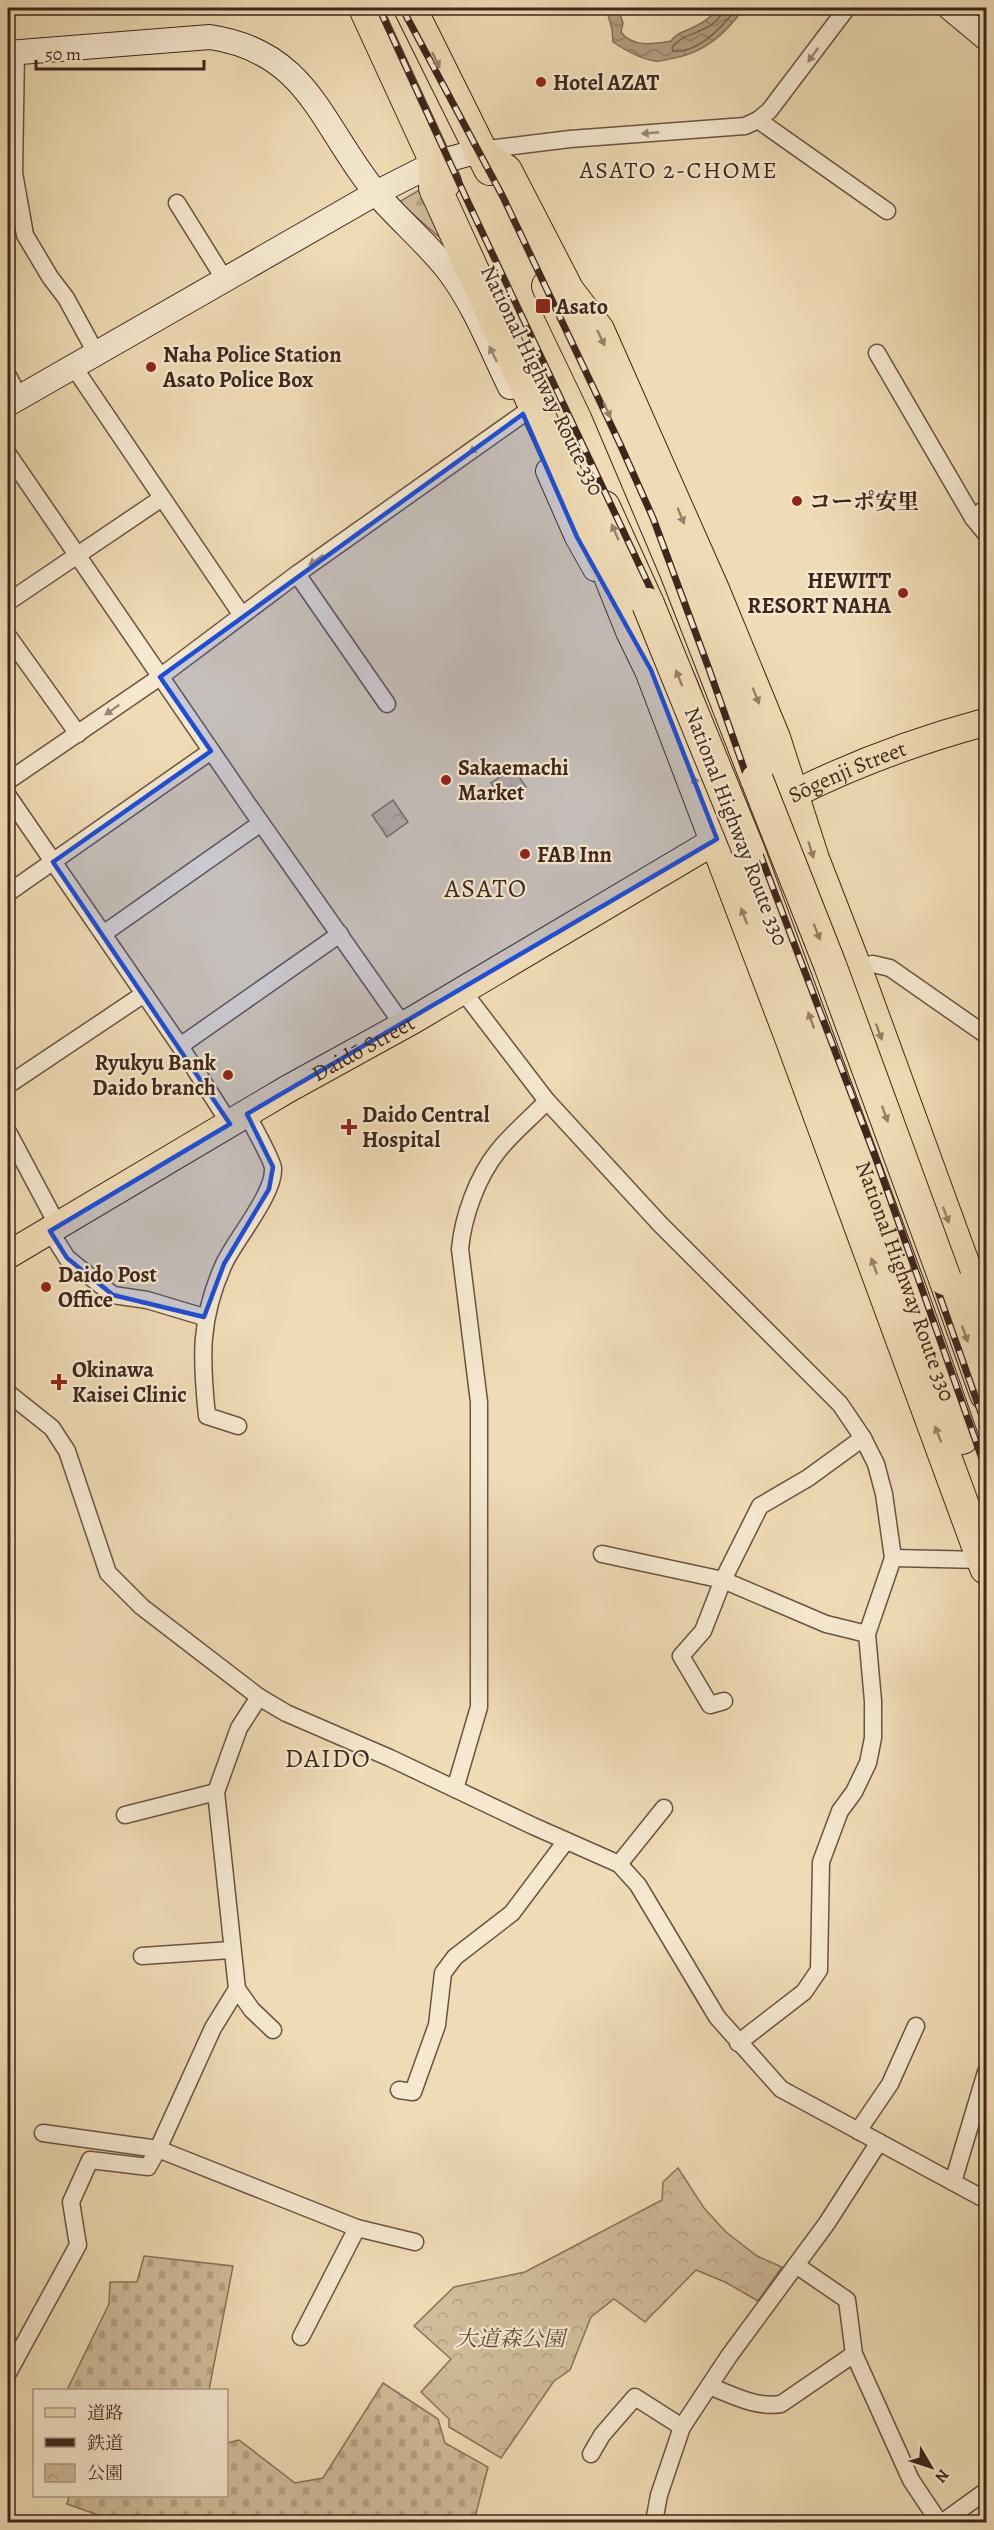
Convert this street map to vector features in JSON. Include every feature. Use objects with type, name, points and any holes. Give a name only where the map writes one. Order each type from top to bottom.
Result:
[{"type":"highway","name":"National Highway Route 330","points":[[364,8],[435,163],[568,426],[648,604],[748,849],[911,1292],[987,1510]]},
{"type":"highway","name":"National Highway Route 330","points":[[410,8],[479,151],[502,190],[606,407],[684,590],[830,965],[987,1395]]},
{"type":"highway","points":[[479,151],[506,171],[568,291],[598,330],[714,592],[774,738],[794,794],[813,859],[987,1326]]},
{"type":"highway","points":[[435,163],[435,188],[591,529],[632,631],[651,670],[717,839],[985,1564]]},
{"type":"main road","points":[[950,8],[987,38]]},
{"type":"main road","points":[[12,52],[195,37],[236,41],[265,54],[293,75],[376,193],[449,271],[476,319],[523,414],[577,537],[632,631]]},
{"type":"main road","points":[[11,392],[73,366],[376,193],[435,163],[479,151]]},
{"type":"main road","name":"Sōgenji Street","points":[[717,839],[794,794],[843,770],[891,751],[987,722]]},
{"type":"main road","name":"Daidō Street","points":[[8,1255],[717,839]]},
{"type":"street","points":[[479,151],[570,139],[729,129],[745,126],[758,120],[769,111],[847,8]]},
{"type":"street","points":[[12,52],[11,173],[26,235],[50,278],[66,298],[96,353]]},
{"type":"street","points":[[758,120],[887,212]]},
{"type":"street","points":[[177,203],[225,280]]},
{"type":"street","points":[[877,353],[980,513],[987,534]]},
{"type":"street","points":[[73,366],[241,614]]},
{"type":"street","points":[[8,782],[160,677],[241,614],[523,414]]},
{"type":"street","points":[[8,454],[160,677],[403,1025]]},
{"type":"street","points":[[8,602],[162,498]]},
{"type":"street","points":[[297,574],[387,704]]},
{"type":"street","points":[[8,636],[78,734]]},
{"type":"street","points":[[8,893],[211,750]]},
{"type":"street","points":[[8,796],[180,1046],[273,1167],[269,1189],[224,1264],[204,1317],[202,1361],[207,1416],[238,1426]]},
{"type":"street","points":[[103,934],[261,823]]},
{"type":"street","points":[[180,1046],[340,934]]},
{"type":"street","points":[[855,967],[873,964],[890,968],[987,1035]]},
{"type":"street","points":[[462,990],[547,1101],[660,1224],[840,1404],[863,1438],[876,1464],[884,1494],[893,1558],[867,1634],[873,1701],[873,1738],[868,1763],[855,1792],[840,1811],[821,1862],[819,1970],[804,1992],[738,2043]]},
{"type":"street","points":[[8,1085],[144,994]]},
{"type":"street","points":[[455,1790],[479,1707],[479,1402],[460,1249],[462,1224],[497,1152],[547,1101]]},
{"type":"street","points":[[8,1132],[67,1257],[113,1295],[147,1300],[204,1317]]},
{"type":"street","points":[[8,1392],[52,1428],[67,1451],[108,1573],[142,1607],[259,1697],[286,1713],[390,1758],[619,1864],[638,1885],[717,2017],[781,2089],[987,2200]]},
{"type":"street","points":[[724,1701],[710,1705],[681,1656],[703,1631],[723,1580],[760,1506],[808,1478],[863,1438]]},
{"type":"street","points":[[602,1554],[723,1580],[826,1624],[867,1634]]},
{"type":"street","points":[[893,1558],[985,1564]]},
{"type":"street","points":[[259,1697],[239,1728],[216,1792],[227,1883],[231,1950],[237,1989],[252,2010],[273,2030]]},
{"type":"street","points":[[125,1815],[216,1792]]},
{"type":"street","points":[[619,1864],[664,1808]]},
{"type":"street","points":[[399,2090],[413,2092],[437,2025],[443,1973],[456,1956],[512,1913],[566,1841]]},
{"type":"street","points":[[142,1956],[231,1950]]},
{"type":"street","points":[[8,2373],[78,2245],[71,2202],[90,2160],[148,2167],[158,2150],[213,2028],[237,1989]]},
{"type":"street","points":[[858,2131],[890,2084],[916,2026]]},
{"type":"street","points":[[953,2182],[987,2072]]},
{"type":"street","points":[[43,2133],[158,2150],[357,2228],[415,2242]]},
{"type":"street","points":[[654,2523],[659,2494],[682,2427],[827,2223],[879,2142]]},
{"type":"street","points":[[301,2337],[357,2228]]},
{"type":"street","points":[[796,2265],[848,2300],[854,2354],[911,2480],[941,2523],[987,2492]]},
{"type":"street","points":[[709,2386],[754,2404],[769,2406],[781,2404],[854,2354]]},
{"type":"street","points":[[591,2454],[602,2435],[635,2397],[682,2427]]},
{"type":"highlighted area","points":[[523,414],[577,537],[651,670],[717,839],[247,1114],[273,1167],[269,1189],[224,1264],[204,1317],[113,1295],[67,1258],[50,1231],[230,1124],[53,862],[211,751],[160,677]]},
{"type":"green space","points":[[426,186],[448,230],[438,236],[399,202]]},
{"type":"green space","points":[[513,768],[526,787],[503,802],[491,783]]},
{"type":"green space","points":[[393,800],[408,822],[387,837],[372,815]]},
{"type":"green space","name":"大道森公園","points":[[678,2168],[704,2208],[726,2232],[757,2256],[782,2267],[758,2301],[725,2282],[696,2270],[645,2322],[614,2299],[591,2317],[570,2370],[554,2381],[501,2458],[449,2427],[449,2419],[421,2392],[451,2359],[414,2326],[454,2287],[525,2272],[662,2200],[663,2182]]},
{"type":"green space","points":[[144,2256],[233,2266],[209,2389],[67,2389],[109,2304],[110,2282],[137,2282]]},
{"type":"green space","points":[[383,2383],[438,2419],[445,2443],[488,2467],[474,2521],[466,2522],[118,2522],[67,2504],[69,2497],[228,2497],[228,2443],[239,2440],[295,2483],[323,2478]]},
{"type":"water","points":[[606,8],[618,8],[623,23],[621,32],[631,41],[651,44],[671,41],[679,33],[706,20],[719,8],[744,8],[730,26],[705,47],[685,55],[657,61],[638,56],[613,42]]},
{"type":"railway","points":[[379,8],[695,683],[876,1159],[986,1470]]},
{"type":"railway","points":[[402,8],[503,197],[653,518],[761,817],[910,1212],[986,1427]]},
{"type":"place","name":"Hotel AZAT","points":[[541,82]]},
{"type":"place","name":"Asato","points":[[543,306]]},
{"type":"place","name":"Naha Police Station Asato Police Box","points":[[151,367]]},
{"type":"place","name":"コーポ安里","points":[[797,501]]},
{"type":"place","name":"HEWITT RESORT NAHA","points":[[903,593]]},
{"type":"place","name":"Sakaemachi Market","points":[[446,780]]},
{"type":"place","name":"FAB Inn","points":[[525,854]]},
{"type":"place","name":"Ryukyu Bank Daido branch","points":[[228,1075]]},
{"type":"place","name":"Daido Central Hospital","points":[[349,1127]]},
{"type":"place","name":"Daido Post Office","points":[[46,1287]]},
{"type":"place","name":"Okinawa Kaisei Clinic","points":[[59,1382]]},
{"type":"district","name":"ASATO 2-CHOME","points":[[679,170]]},
{"type":"district","name":"ASATO","points":[[486,888]]},
{"type":"district","name":"DAIDO","points":[[328,1758]]}]
